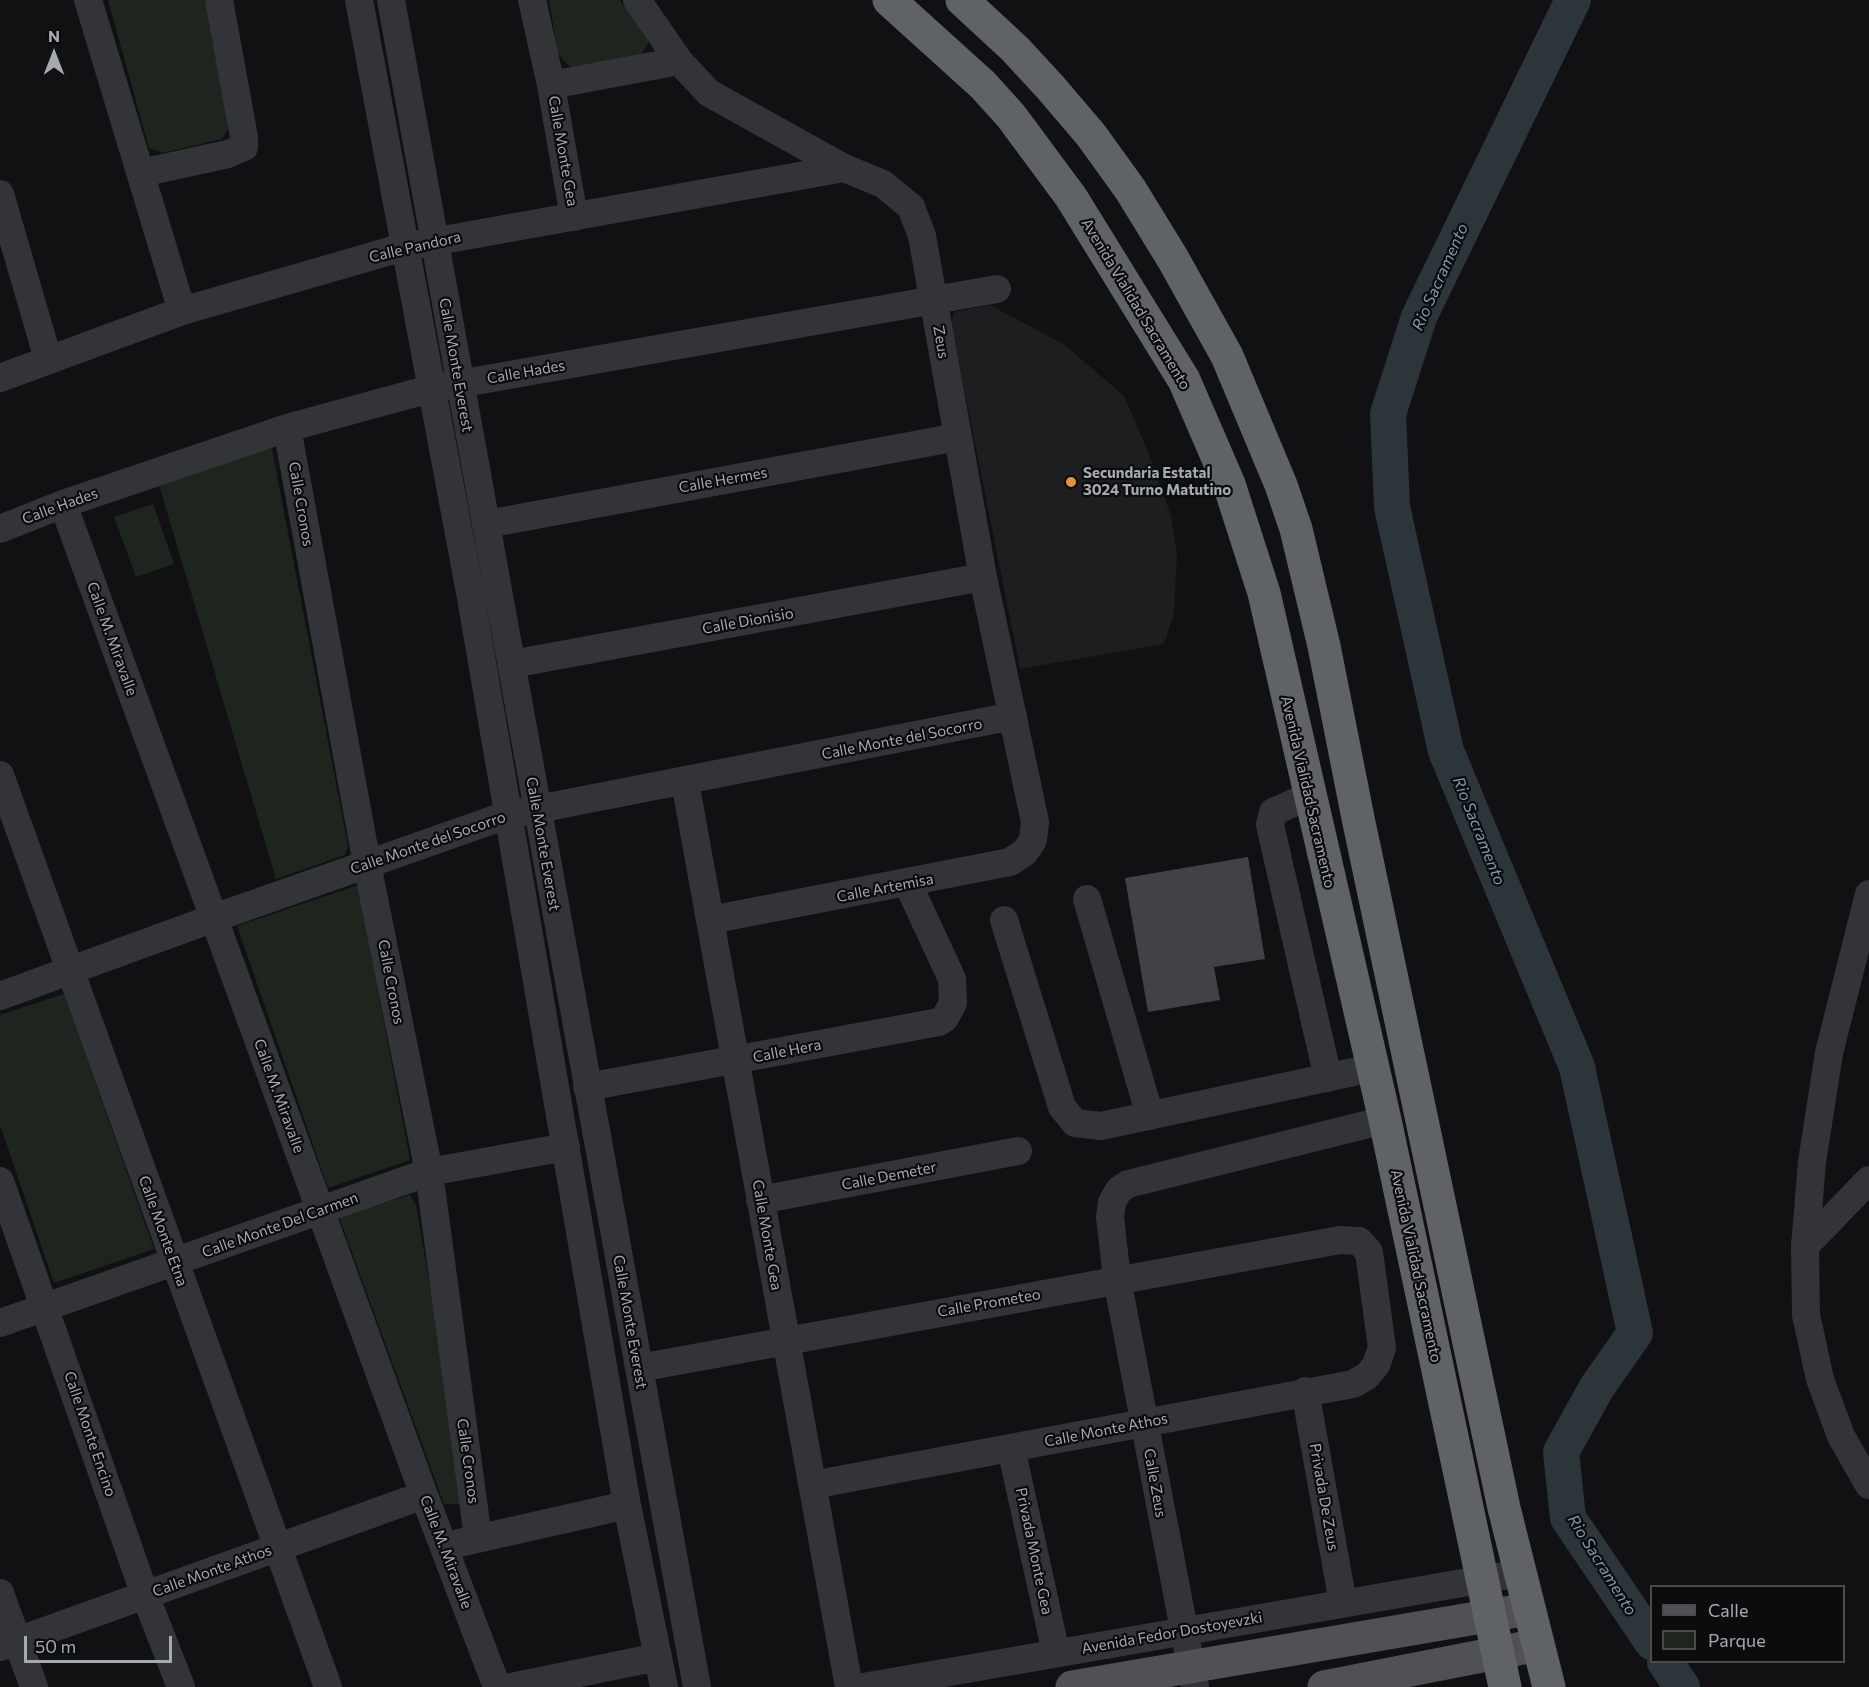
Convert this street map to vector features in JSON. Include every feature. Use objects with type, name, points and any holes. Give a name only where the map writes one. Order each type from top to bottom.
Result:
[{"type":"highway","name":"Avenida Vialidad Sacramento","points":[[889,0],[950,53],[1011,116],[1071,197],[1184,380],[1229,484],[1264,593],[1385,1120],[1504,1687]]},
{"type":"highway","points":[[962,0],[1015,49],[1051,88],[1091,135],[1130,189],[1173,259],[1227,356],[1281,485],[1296,530],[1324,646],[1358,818],[1520,1573],[1550,1687]]},
{"type":"main road","points":[[1072,1687],[1193,1677],[1529,1609]]},
{"type":"main road","points":[[1324,1687],[1538,1644]]},
{"type":"street","points":[[88,0],[182,311]]},
{"type":"street","points":[[141,173],[228,154],[244,147],[244,136],[219,0]]},
{"type":"street","name":"Calle Monte Everest","points":[[359,0],[430,389],[471,598],[627,1505],[664,1687]]},
{"type":"street","name":"Calle Monte Everest","points":[[391,0],[697,1687]]},
{"type":"street","name":"Calle Monte Gea","points":[[532,0],[551,85],[574,217]]},
{"type":"street","name":"Zeus","points":[[637,0],[679,61],[709,93],[729,107],[844,168],[883,184],[911,207],[922,236],[984,577],[1035,822]]},
{"type":"street","name":"Calle Monte Gea","points":[[551,85],[679,61]]},
{"type":"street","name":"Calle Pandora","points":[[0,378],[182,311],[404,247],[844,168]]},
{"type":"street","points":[[0,195],[48,359]]},
{"type":"street","name":"Calle Hades","points":[[0,529],[63,504],[286,428],[430,389],[997,288]]},
{"type":"street","name":"Calle Cronos","points":[[286,428],[367,864],[429,1172],[478,1538]]},
{"type":"street","name":"Calle Hermes","points":[[487,524],[958,437]]},
{"type":"street","name":"Calle M. Miravalle","points":[[63,504],[424,1495],[497,1687]]},
{"type":"street","name":"Calle Dionisio","points":[[512,664],[984,577]]},
{"type":"street","name":"Calle Monte del Socorro","points":[[0,996],[507,815],[1013,716]]},
{"type":"street","name":"Calle Monte Etna","points":[[0,775],[328,1687]]},
{"type":"street","name":"Calle Monte Gea","points":[[685,782],[849,1687]]},
{"type":"street","points":[[1309,796],[1273,812],[1270,825],[1328,1078]]},
{"type":"street","name":"Calle Artemisa","points":[[710,920],[908,884],[1010,862],[1025,852],[1033,840],[1035,822]]},
{"type":"street","name":"Calle Hera","points":[[587,1087],[939,1022],[945,1018],[953,1003],[952,979],[908,884]]},
{"type":"street","points":[[1869,894],[1830,1053],[1812,1162],[1805,1246],[1806,1315],[1820,1379],[1841,1436],[1869,1485]]},
{"type":"street","points":[[1087,899],[1150,1116]]},
{"type":"street","points":[[1004,920],[1062,1107],[1075,1123],[1101,1126],[1372,1068]]},
{"type":"street","name":"Calle Zeus","points":[[1193,1677],[1182,1631],[1117,1279],[1110,1217],[1112,1202],[1119,1190],[1128,1184],[1385,1120]]},
{"type":"street","name":"Calle Monte Del Carmen","points":[[0,1323],[429,1172],[566,1147]]},
{"type":"street","name":"Calle Demeter","points":[[760,1200],[1018,1151]]},
{"type":"street","points":[[1805,1246],[1869,1180]]},
{"type":"street","name":"Calle Monte Encino","points":[[0,1181],[145,1595],[181,1687]]},
{"type":"street","name":"Calle Prometeo","points":[[639,1368],[1340,1240],[1359,1241],[1369,1252],[1382,1348]]},
{"type":"street","name":"Calle Monte Athos","points":[[812,1485],[1144,1424],[1305,1391],[1353,1384],[1367,1376],[1376,1365],[1382,1348]]},
{"type":"street","name":"Privada De Zeus","points":[[1305,1391],[1343,1603]]},
{"type":"street","name":"Privada Monte Gea","points":[[1011,1448],[1056,1653]]},
{"type":"street","name":"Calle Monte Athos","points":[[9,1644],[424,1495]]},
{"type":"street","points":[[443,1546],[627,1505]]},
{"type":"street","name":"Avenida Fedor Dostoyevzki","points":[[863,1687],[1520,1573]]},
{"type":"street","points":[[0,1593],[9,1644],[34,1687]]},
{"type":"street","points":[[511,1687],[658,1657]]},
{"type":"shaded area","name":"Secundaria Estatal 3024 Turno Matutino","points":[[990,305],[1065,345],[1124,396],[1147,449],[1171,516],[1177,556],[1174,613],[1164,644],[1020,669],[951,324],[954,312]]},
{"type":"green space","points":[[108,0],[205,0],[229,127],[222,139],[163,153],[149,148]]},
{"type":"green space","points":[[549,0],[620,0],[649,42],[640,56],[574,71],[558,54]]},
{"type":"green space","points":[[259,446],[272,449],[348,846],[345,855],[276,879],[159,485]]},
{"type":"green space","points":[[153,504],[174,564],[136,577],[114,517]]},
{"type":"green space","points":[[358,885],[410,1160],[328,1188],[237,926]]},
{"type":"green space","points":[[64,994],[154,1249],[54,1283],[0,1125],[0,1015]]},
{"type":"green space","points":[[410,1195],[416,1205],[466,1497],[459,1504],[444,1504],[339,1217]]},
{"type":"building","points":[[1248,857],[1265,959],[1214,967],[1220,1000],[1148,1012],[1125,878]]},
{"type":"waterway","name":"Rio Sacramento","points":[[1573,0],[1419,317],[1388,414],[1392,507],[1446,751],[1577,1067],[1635,1333],[1597,1387],[1561,1452],[1568,1518],[1650,1639]]},
{"type":"waterway","name":"Rio Sacramento","points":[[1666,1663],[1682,1687]]},
{"type":"place","name":"Secundaria Estatal 3024 Turno Matutino","points":[[1071,482]]}]
